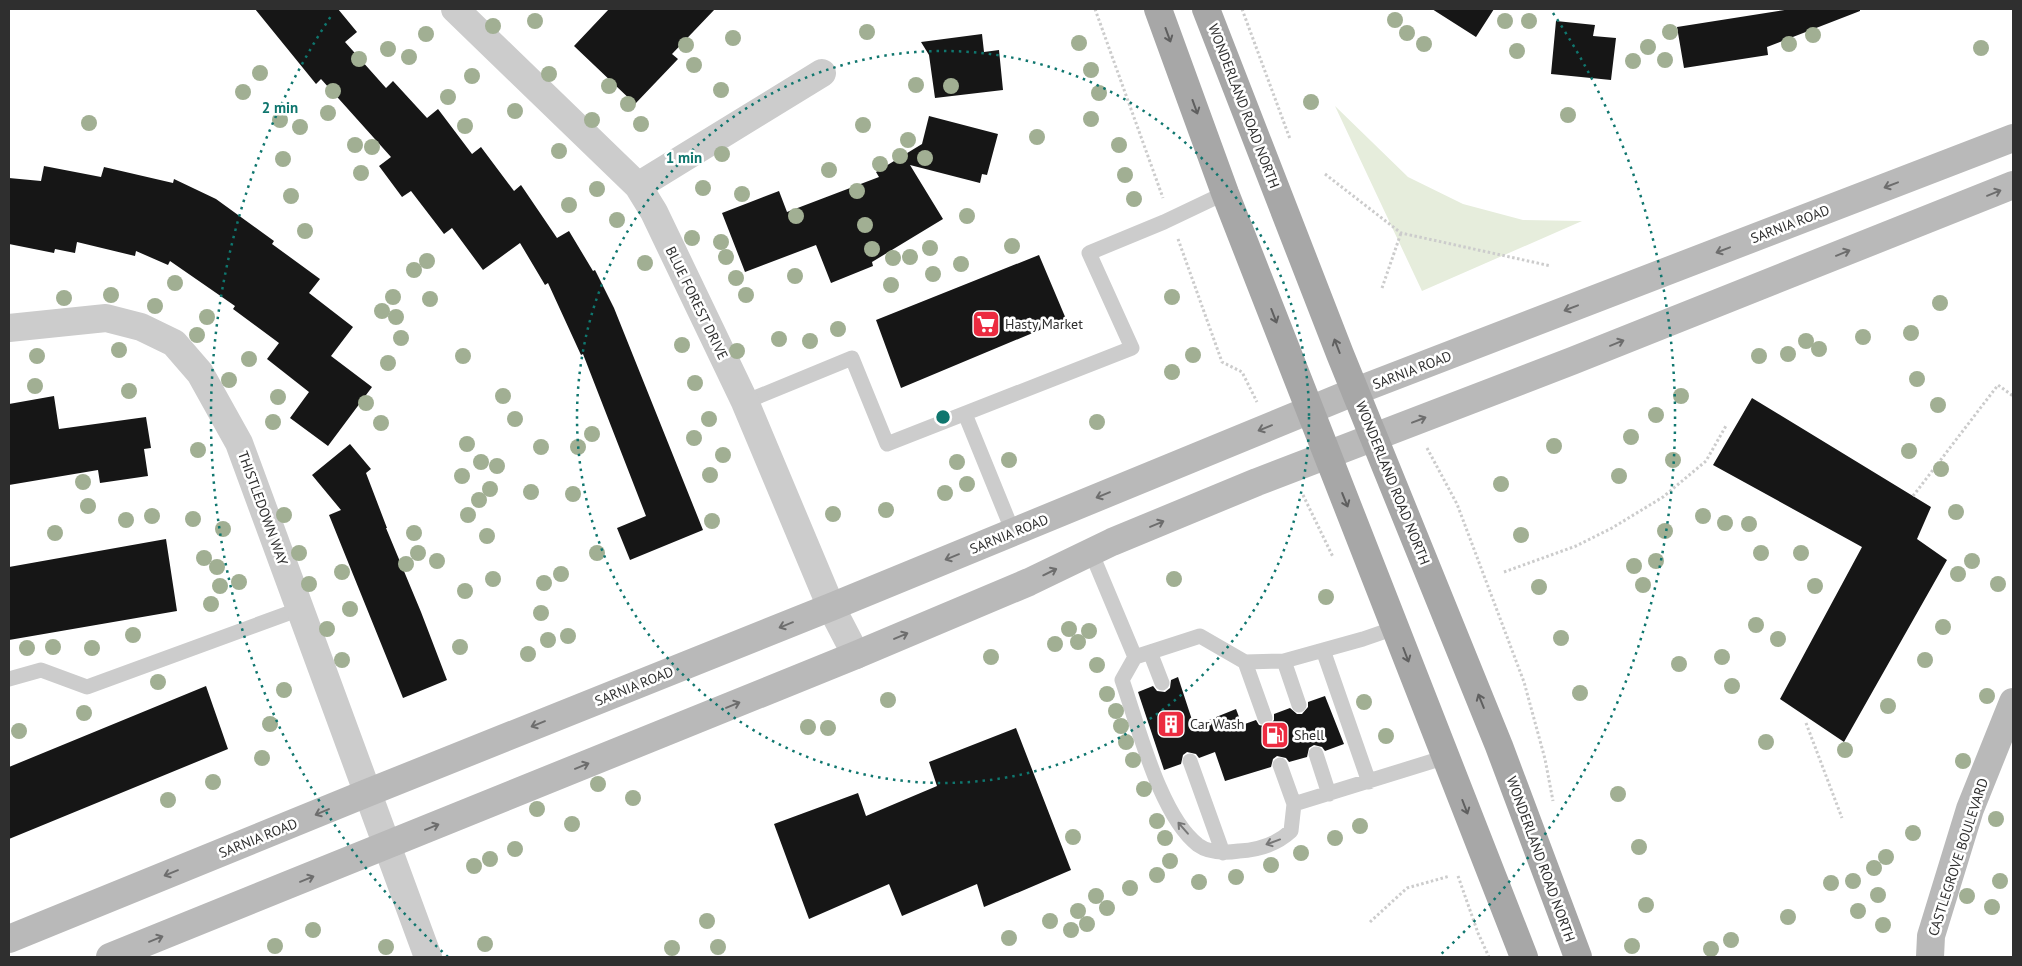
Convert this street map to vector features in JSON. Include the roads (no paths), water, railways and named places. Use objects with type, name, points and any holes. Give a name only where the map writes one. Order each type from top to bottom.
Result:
[{"type":"main road","points":[[1158,9],[1225,193],[1326,455],[1524,957]]},
{"type":"main road","name":"WONDERLAND ROAD NORTH","points":[[1206,9],[1373,438],[1500,746],[1578,957]]},
{"type":"main road","name":"SARNIA ROAD","points":[[9,939],[831,607],[1356,391],[2013,138]]},
{"type":"main road","points":[[110,957],[856,655],[1029,582],[1091,552],[1326,455],[2013,186]]},
{"type":"main road","name":"CASTLEGROVE BOULEVARD","points":[[1930,957],[1931,936],[1970,810],[2013,702]]},
{"type":"street","name":"BLUE FOREST DRIVE","points":[[455,9],[638,186],[654,212],[745,402],[831,607],[856,655]]},
{"type":"street","points":[[638,186],[822,73]]},
{"type":"street","name":"THISTLEDOWN WAY","points":[[9,328],[106,318],[141,327],[174,343],[200,372],[239,443],[428,957]]},
{"type":"lane","points":[[745,402],[852,358],[887,444],[1132,348],[1089,253],[1170,219],[1225,193]]},
{"type":"lane","points":[[965,414],[1013,532]]},
{"type":"lane","points":[[1091,552],[1136,657]]},
{"type":"lane","points":[[9,679],[41,670],[87,686],[300,609]]},
{"type":"lane","points":[[1280,765],[1294,804],[1291,831],[1282,839],[1252,850],[1223,853],[1199,846],[1177,821],[1158,784],[1122,680],[1136,657],[1200,636],[1245,662],[1284,661],[1395,628]]},
{"type":"lane","points":[[1324,650],[1369,782]]},
{"type":"lane","points":[[1150,652],[1162,684]]},
{"type":"lane","points":[[1284,661],[1299,705]]},
{"type":"lane","points":[[1245,662],[1264,718]]},
{"type":"lane","points":[[1316,754],[1329,794]]},
{"type":"lane","points":[[1294,804],[1446,757]]},
{"type":"lane","points":[[1190,761],[1223,853]]},
{"type":"place","name":"Hasty Market","points":[[986,324]]},
{"type":"place","name":"Car Wash","points":[[1171,724]]},
{"type":"place","name":"Shell","points":[[1275,735]]}]
